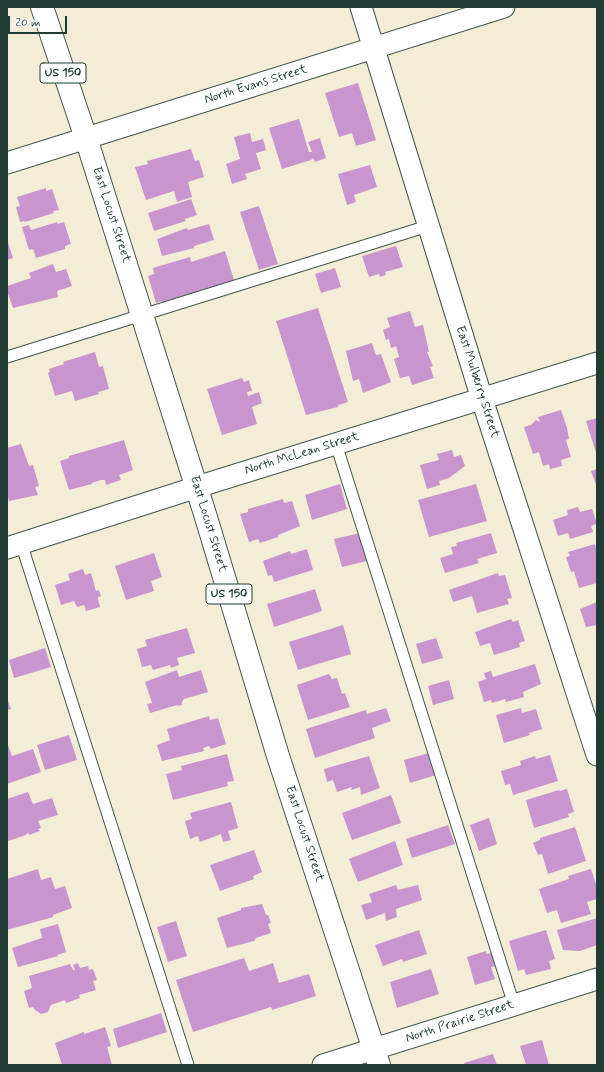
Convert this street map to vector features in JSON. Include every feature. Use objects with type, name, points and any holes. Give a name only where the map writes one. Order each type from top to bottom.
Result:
[{"type":"main road","name":"East Locust Street","points":[[42,7],[86,138],[142,315],[278,756],[377,1057]]},
{"type":"street","name":"East Mulberry Street","points":[[361,7],[482,399],[597,755]]},
{"type":"street","name":"North Evans Street","points":[[7,163],[504,7]]},
{"type":"street","name":"North McLean Street","points":[[14,546],[196,487],[597,363]]},
{"type":"street","name":"North Prairie Street","points":[[323,1065],[377,1057],[514,1005],[597,979]]},
{"type":"lane","points":[[7,357],[428,226]]},
{"type":"lane","points":[[336,444],[514,1005]]},
{"type":"lane","points":[[14,546],[188,1065]]},
{"type":"building","points":[[358,83],[376,140],[356,146],[352,133],[339,137],[325,93]]},
{"type":"building","points":[[299,119],[309,152],[312,152],[308,142],[320,138],[326,158],[315,162],[313,158],[311,160],[282,169],[269,128]]},
{"type":"building","points":[[250,133],[252,142],[263,139],[266,150],[256,153],[261,169],[245,174],[247,179],[232,184],[226,164],[240,159],[234,137]]},
{"type":"building","points":[[191,149],[195,161],[199,160],[204,177],[188,182],[192,197],[177,202],[174,191],[146,200],[135,167],[148,164],[147,161]]},
{"type":"building","points":[[370,165],[377,187],[354,195],[356,202],[347,205],[338,174]]},
{"type":"building","points":[[46,188],[46,191],[52,189],[59,210],[25,222],[20,222],[16,207],[20,206],[17,197]]},
{"type":"building","points":[[191,199],[197,215],[185,219],[186,221],[154,231],[148,213]]},
{"type":"building","points":[[259,206],[278,264],[259,270],[240,212]]},
{"type":"building","points":[[57,222],[58,224],[64,222],[71,244],[65,246],[65,249],[36,258],[33,249],[29,250],[22,227],[29,225],[31,230]]},
{"type":"building","points":[[209,224],[214,240],[194,246],[194,248],[162,256],[157,239],[187,228],[188,230]]},
{"type":"building","points":[[7,239],[13,258],[7,260]]},
{"type":"building","points":[[396,246],[403,267],[385,272],[386,275],[380,277],[379,274],[369,277],[362,256]]},
{"type":"building","points":[[225,251],[234,280],[156,303],[148,276],[154,274],[153,268],[190,257],[191,262]]},
{"type":"building","points":[[53,264],[56,272],[66,269],[72,286],[57,291],[58,297],[13,308],[7,291],[7,286],[31,278],[29,273]]},
{"type":"building","points":[[335,268],[341,287],[321,293],[315,274]]},
{"type":"building","points":[[318,308],[348,402],[338,405],[338,407],[306,415],[276,321]]},
{"type":"building","points":[[410,311],[415,327],[423,325],[429,352],[427,352],[433,366],[430,367],[434,378],[412,385],[409,376],[400,378],[394,359],[399,357],[396,346],[391,348],[389,339],[386,340],[383,330],[390,327],[387,318]]},
{"type":"building","points":[[372,343],[376,355],[381,354],[391,382],[363,393],[359,379],[353,381],[346,351]]},
{"type":"building","points":[[95,352],[99,367],[103,366],[109,389],[98,392],[99,394],[75,401],[72,391],[55,396],[48,373],[50,372],[49,369],[64,364],[63,362]]},
{"type":"building","points":[[242,378],[244,382],[249,380],[252,391],[247,392],[248,396],[259,392],[262,403],[252,407],[257,424],[222,435],[207,389]]},
{"type":"building","points":[[561,410],[567,428],[569,439],[566,440],[571,457],[561,460],[562,466],[550,469],[549,464],[543,466],[539,452],[533,454],[524,427],[531,425],[536,420],[540,422],[538,417]]},
{"type":"building","points":[[597,418],[597,456],[586,421]]},
{"type":"building","points":[[124,440],[133,470],[119,475],[121,480],[106,485],[105,480],[101,480],[69,490],[60,461],[69,458],[69,456]]},
{"type":"building","points":[[21,444],[29,466],[33,465],[39,486],[35,487],[38,495],[9,501],[7,494],[7,448]]},
{"type":"building","points":[[452,450],[454,457],[461,455],[465,466],[449,478],[439,481],[440,485],[427,489],[420,465],[439,460],[437,454]]},
{"type":"building","points":[[597,469],[597,488],[591,471]]},
{"type":"building","points":[[340,484],[347,509],[312,520],[305,495]]},
{"type":"building","points":[[476,484],[487,521],[429,537],[418,500]]},
{"type":"building","points":[[283,499],[284,503],[292,501],[300,526],[278,535],[278,537],[260,543],[258,539],[249,542],[240,514],[248,512],[248,509]]},
{"type":"building","points":[[578,507],[580,512],[592,509],[597,524],[591,526],[593,532],[570,539],[568,533],[558,536],[553,520],[568,515],[567,510]]},
{"type":"building","points":[[360,533],[367,561],[342,567],[334,539]]},
{"type":"building","points":[[491,533],[497,553],[477,559],[479,563],[445,573],[440,558],[453,554],[451,547],[457,546],[456,543]]},
{"type":"building","points":[[595,544],[597,551],[597,583],[579,588],[574,571],[571,572],[566,557],[570,556],[568,552]]},
{"type":"building","points":[[307,549],[313,570],[274,582],[272,575],[268,576],[263,561],[290,551],[291,554]]},
{"type":"building","points":[[154,553],[162,577],[151,581],[154,591],[126,600],[115,566]]},
{"type":"building","points":[[83,569],[85,575],[91,573],[96,591],[99,590],[101,596],[98,597],[100,607],[86,611],[84,605],[77,607],[74,601],[61,605],[55,585],[70,580],[68,574]]},
{"type":"building","points":[[498,573],[499,576],[505,575],[512,598],[507,599],[509,604],[477,613],[472,596],[453,602],[449,590]]},
{"type":"building","points":[[315,589],[322,611],[274,627],[267,604]]},
{"type":"building","points":[[597,602],[597,625],[586,627],[580,609]]},
{"type":"building","points":[[511,619],[513,622],[518,620],[525,641],[519,643],[520,647],[494,655],[490,643],[480,646],[475,632]]},
{"type":"building","points":[[343,625],[351,654],[298,670],[289,642]]},
{"type":"building","points":[[187,628],[195,653],[177,658],[179,665],[171,668],[170,665],[153,670],[151,665],[142,667],[137,649],[147,646],[145,640]]},
{"type":"building","points":[[436,638],[443,658],[422,664],[416,644]]},
{"type":"building","points":[[45,648],[51,667],[14,678],[9,660]]},
{"type":"building","points":[[535,664],[541,684],[523,692],[524,697],[506,702],[505,699],[492,703],[491,700],[484,702],[478,682],[486,679],[484,673],[491,671],[493,677]]},
{"type":"building","points":[[177,670],[179,677],[201,670],[208,692],[184,699],[182,705],[177,705],[150,713],[147,704],[152,703],[145,682]]},
{"type":"building","points":[[329,674],[332,679],[337,678],[342,694],[345,693],[350,707],[308,720],[297,685]]},
{"type":"building","points":[[449,680],[454,699],[433,705],[428,686]]},
{"type":"building","points":[[7,698],[11,709],[7,710]]},
{"type":"building","points":[[386,708],[391,721],[372,728],[375,738],[315,758],[306,729],[366,710],[367,714]]},
{"type":"building","points":[[521,708],[522,713],[536,709],[542,729],[529,733],[530,735],[504,743],[496,715]]},
{"type":"building","points":[[209,716],[210,720],[218,718],[226,744],[211,749],[209,746],[203,748],[204,751],[162,761],[157,745],[170,740],[167,729]]},
{"type":"building","points":[[69,735],[77,760],[45,770],[37,745]]},
{"type":"building","points":[[8,745],[12,756],[33,749],[41,772],[7,784]]},
{"type":"building","points":[[429,753],[436,775],[410,783],[404,760]]},
{"type":"building","points":[[227,754],[234,781],[227,782],[228,786],[173,800],[166,774],[182,770],[181,766]]},
{"type":"building","points":[[550,755],[558,781],[513,795],[510,784],[505,785],[501,771],[521,765],[520,761],[535,756],[536,759]]},
{"type":"building","points":[[369,756],[380,788],[361,795],[360,787],[351,790],[352,787],[337,792],[333,780],[327,782],[324,769]]},
{"type":"building","points":[[567,789],[574,812],[568,814],[569,817],[534,828],[526,800]]},
{"type":"building","points":[[28,792],[33,804],[52,798],[58,815],[38,821],[41,828],[38,829],[40,831],[29,835],[28,832],[26,835],[8,841],[7,799]]},
{"type":"building","points":[[391,795],[401,823],[352,840],[342,813]]},
{"type":"building","points":[[231,802],[238,828],[228,831],[231,840],[223,842],[221,834],[200,842],[198,836],[190,839],[185,821],[192,819],[190,813]]},
{"type":"building","points":[[489,818],[497,844],[479,851],[470,825]]},
{"type":"building","points":[[448,825],[455,844],[412,858],[406,839]]},
{"type":"building","points":[[575,827],[586,861],[548,874],[542,854],[538,855],[533,843],[540,840],[540,838]]},
{"type":"building","points":[[395,841],[403,865],[358,882],[349,859]]},
{"type":"building","points":[[254,850],[262,872],[253,876],[254,879],[220,891],[210,865]]},
{"type":"building","points":[[38,869],[41,880],[51,877],[55,889],[65,886],[72,908],[53,915],[53,917],[7,930],[7,879]]},
{"type":"building","points":[[591,869],[597,887],[597,899],[587,902],[591,914],[561,923],[557,910],[547,913],[539,889],[569,879],[568,876]]},
{"type":"building","points":[[396,885],[398,890],[418,885],[422,900],[396,909],[397,917],[386,921],[385,913],[366,920],[361,905],[372,902],[369,894]]},
{"type":"building","points":[[262,904],[271,923],[268,924],[271,933],[256,938],[254,941],[227,948],[217,918],[241,910],[241,908]]},
{"type":"building","points":[[597,918],[597,945],[580,951],[563,950],[557,930]]},
{"type":"building","points":[[176,921],[187,956],[168,962],[157,927]]},
{"type":"building","points":[[58,924],[66,952],[57,955],[58,956],[18,967],[12,948],[42,938],[40,929]]},
{"type":"building","points":[[419,930],[427,954],[403,962],[402,959],[383,966],[375,945]]},
{"type":"building","points":[[546,930],[555,959],[549,961],[551,969],[526,975],[524,969],[518,971],[509,941]]},
{"type":"building","points":[[486,951],[486,954],[491,953],[496,966],[491,967],[495,979],[475,985],[467,957]]},
{"type":"building","points":[[244,958],[249,971],[273,963],[279,983],[309,974],[316,996],[272,1010],[271,1007],[193,1032],[176,980]]},
{"type":"building","points":[[78,963],[80,968],[88,966],[89,970],[93,969],[97,980],[93,981],[96,990],[79,995],[80,998],[66,1003],[65,1000],[51,1005],[48,1012],[41,1014],[33,1007],[29,1008],[24,991],[32,988],[29,976],[70,964],[73,970],[75,970],[73,965]]},
{"type":"building","points":[[431,969],[439,994],[397,1008],[390,982]]},
{"type":"building","points":[[161,1013],[167,1032],[118,1048],[113,1029]]},
{"type":"building","points":[[105,1027],[111,1046],[107,1047],[112,1065],[62,1065],[55,1043],[84,1032],[84,1034]]},
{"type":"building","points":[[542,1040],[549,1065],[526,1065],[520,1046]]},
{"type":"building","points":[[493,1054],[497,1065],[465,1065],[464,1063]]}]
